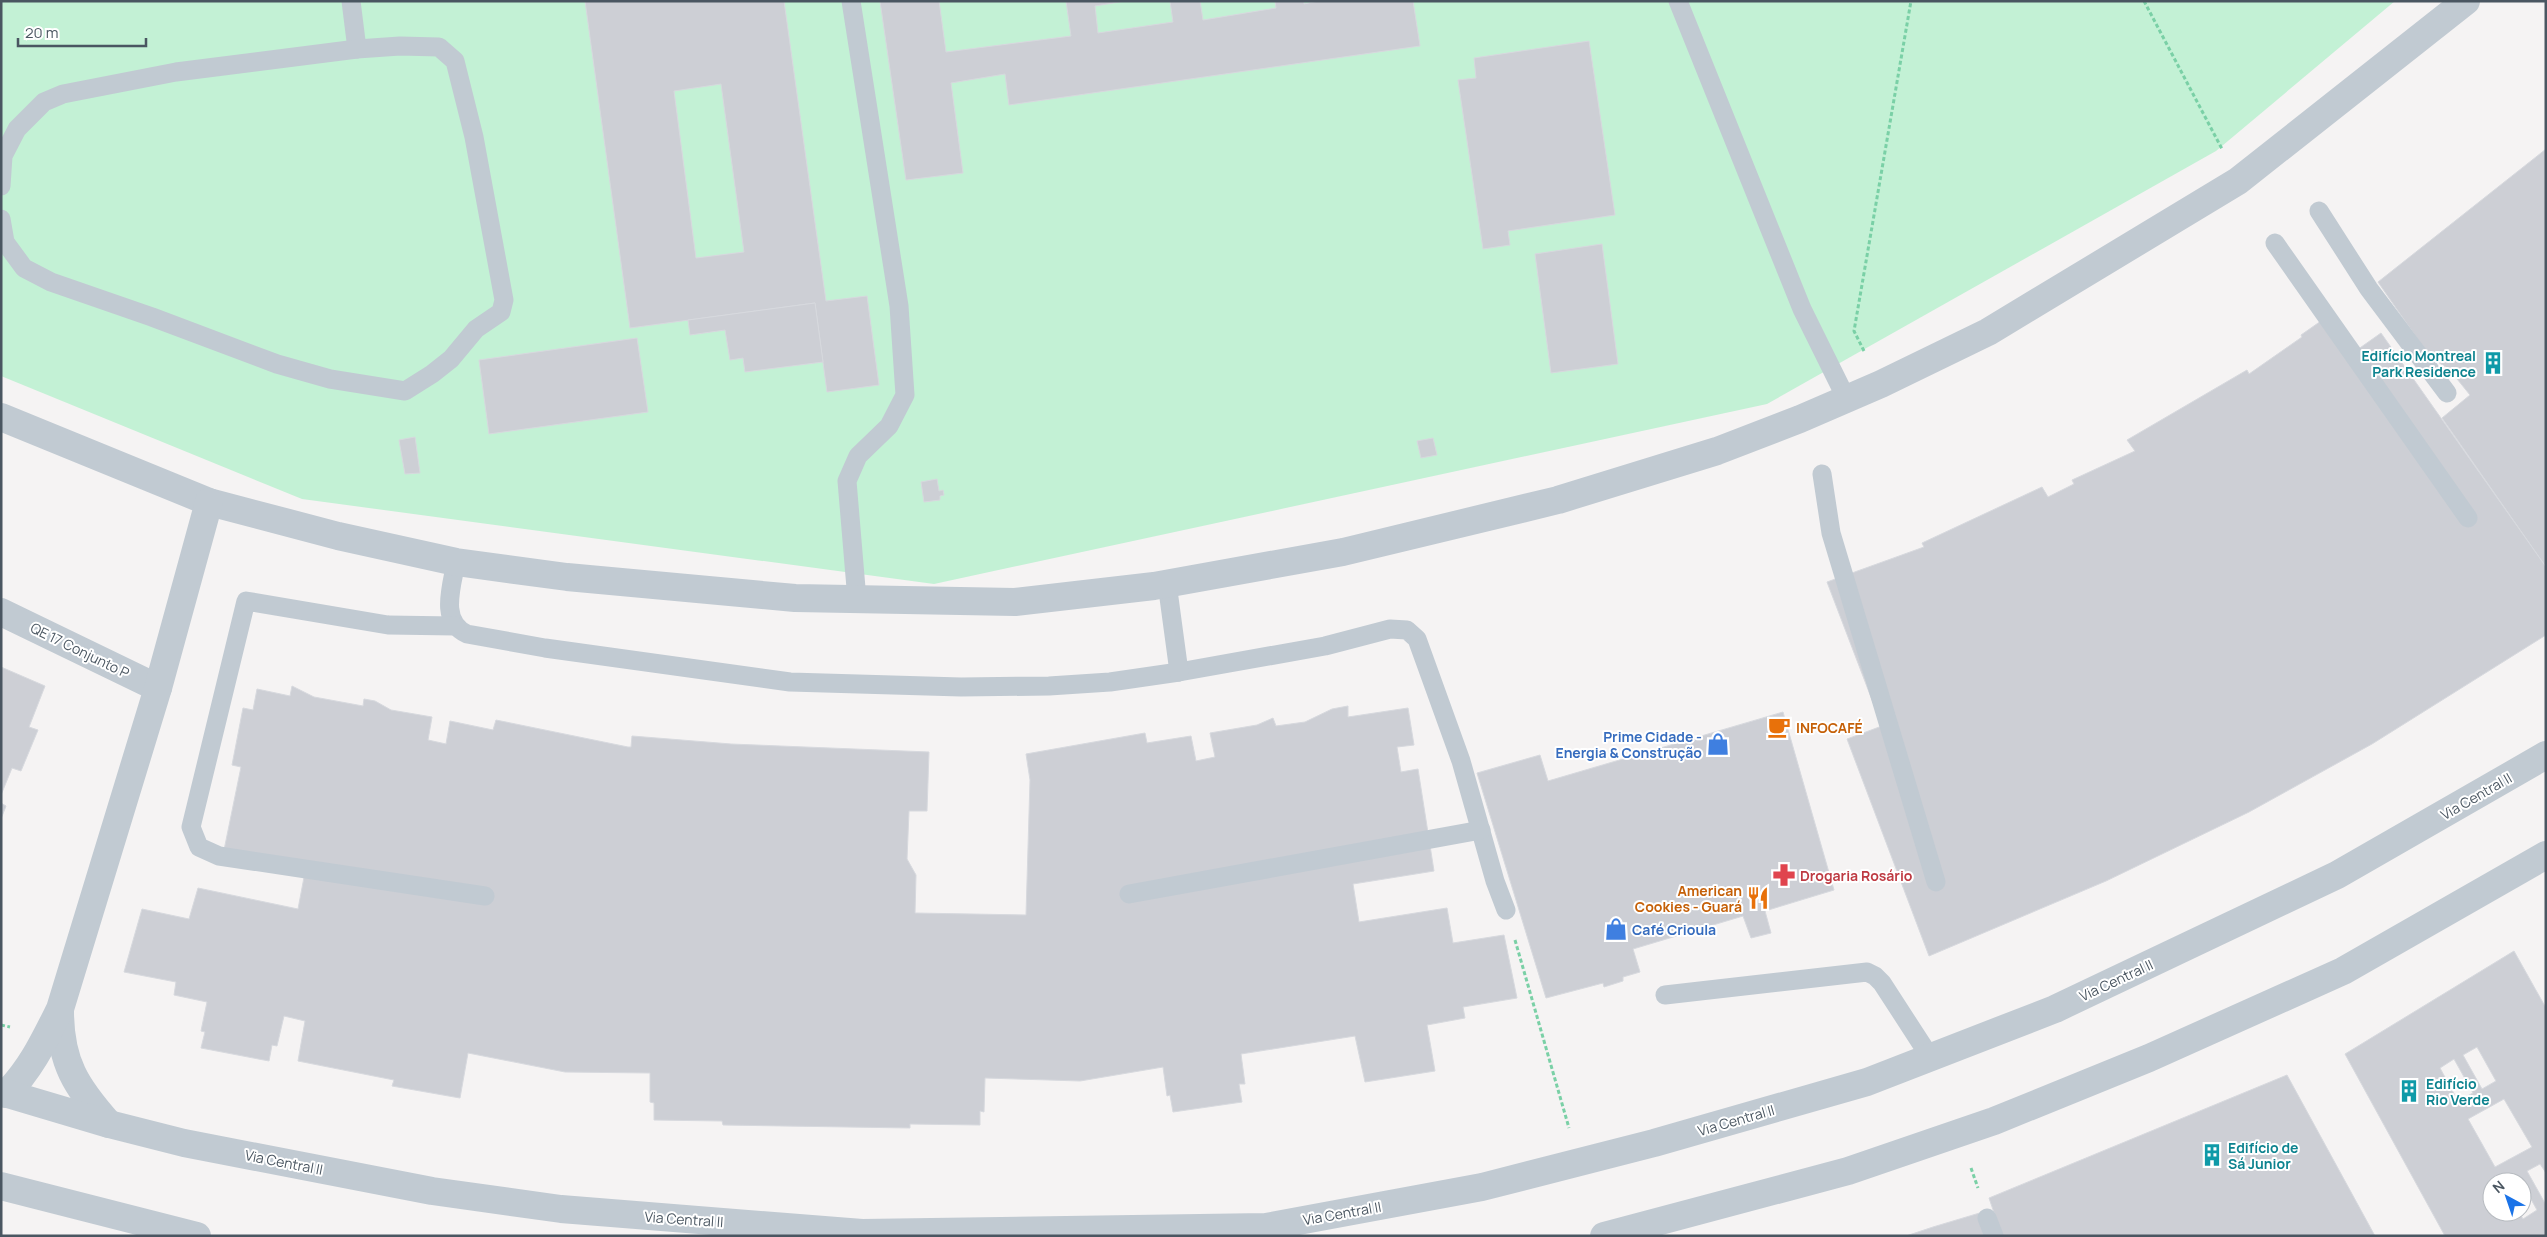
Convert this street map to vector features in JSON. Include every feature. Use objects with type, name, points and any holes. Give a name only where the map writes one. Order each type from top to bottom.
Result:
[{"type":"street","points":[[1,417],[209,502],[338,536],[456,562],[567,578],[794,598],[1015,602],[1167,583],[1343,552],[1558,500],[1717,451],[1800,420],[1846,398],[1882,384],[1988,332],[2238,181],[2466,1]]},
{"type":"street","points":[[3,1093],[22,1077],[36,1058],[60,1009],[158,688],[209,502]]},
{"type":"street","name":"QE 17 Conjunto P","points":[[1,612],[158,688]]},
{"type":"street","name":"Via Central II","points":[[3,1093],[109,1124],[199,1146],[432,1191],[560,1210],[862,1233],[1060,1234],[1266,1227],[1482,1187],[1867,1082],[2055,1009],[2337,875],[2546,755]]},
{"type":"street","points":[[1604,1236],[1848,1171],[1994,1121],[2149,1058],[2343,971],[2546,855]]},
{"type":"street","points":[[60,1009],[65,1058],[74,1081],[109,1124]]},
{"type":"street","points":[[1,1186],[196,1236]]},
{"type":"lane","points":[[351,1],[357,49]]},
{"type":"lane","points":[[851,1],[899,306],[905,395],[889,426],[858,456],[847,481],[857,600]]},
{"type":"lane","points":[[1678,1],[1802,309],[1846,398]]},
{"type":"lane","points":[[1,186],[3,156],[17,129],[44,102],[63,94],[176,72],[357,49],[400,46],[439,47],[455,61],[474,137],[504,300],[501,312],[476,329],[451,359],[405,391],[330,379],[277,364],[152,316],[51,282],[24,268],[5,242],[1,219]]},
{"type":"lane","points":[[2319,210],[2369,289],[2447,393]]},
{"type":"lane","points":[[2275,243],[2468,518]]},
{"type":"lane","points":[[1822,474],[1831,532],[1936,882]]},
{"type":"lane","points":[[456,562],[449,599],[449,613],[455,626],[467,634],[545,648],[790,682],[960,687],[1049,686],[1110,682],[1179,672],[1325,646],[1390,629],[1407,630],[1417,639],[1461,762],[1495,881],[1506,910]]},
{"type":"lane","points":[[1167,583],[1179,672]]},
{"type":"lane","points":[[455,626],[388,625],[246,601],[191,826],[199,847],[219,856],[485,896]]},
{"type":"lane","points":[[1129,894],[1481,830]]},
{"type":"lane","points":[[1665,996],[1867,972],[1875,976],[1882,983],[1930,1057]]},
{"type":"lane","points":[[1987,1218],[1994,1236]]},
{"type":"path","points":[[1882,384],[1854,331],[1911,1]]},
{"type":"path","points":[[2144,1],[2238,181]]},
{"type":"path","points":[[1506,910],[1579,1162]]},
{"type":"path","points":[[1960,1132],[1987,1218]]},
{"type":"green space","points":[[1,1],[2395,1],[2216,151],[1767,404],[934,584],[302,499],[1,376]]},
{"type":"building","points":[[585,1],[784,1],[826,301],[867,296],[879,385],[827,392],[815,303],[630,328]],"holes":[[[721,84],[744,252],[696,258],[674,91]]]},
{"type":"building","points":[[880,1],[939,1],[946,52],[1071,36],[1066,1],[1125,1],[1095,6],[1098,33],[1173,22],[1170,1],[1200,1],[1203,20],[1276,8],[1275,1],[1304,1],[1304,4],[1319,1],[1413,1],[1420,46],[1009,105],[1005,74],[951,83],[963,173],[906,180]]},
{"type":"building","points":[[1589,41],[1615,215],[1508,231],[1510,245],[1483,249],[1458,80],[1476,78],[1474,58]]},
{"type":"building","name":"Edifício Montreal Park Residence","points":[[2546,149],[2546,567],[2442,418],[2470,395],[2449,369],[2430,357],[2378,282]]},
{"type":"building","points":[[1602,244],[1618,364],[1551,373],[1535,254]]},
{"type":"building","points":[[815,303],[823,362],[745,372],[743,358],[730,360],[725,330],[690,335],[688,320]]},
{"type":"building","points":[[2331,314],[2357,350],[2381,333],[2546,567],[2546,635],[2372,744],[2249,812],[2106,881],[1929,956],[1847,739],[1882,726],[1827,582],[1924,547],[1922,543],[2042,487],[2048,497],[2074,484],[2072,480],[2135,451],[2127,440],[2247,370],[2249,374]]},
{"type":"building","points":[[637,338],[648,412],[489,434],[479,360]]},
{"type":"building","points":[[415,437],[420,473],[405,474],[399,440]]},
{"type":"building","points":[[1433,438],[1437,455],[1421,458],[1417,441]]},
{"type":"building","points":[[937,479],[939,491],[943,490],[944,495],[940,496],[940,500],[924,502],[921,482]]},
{"type":"building","points":[[1,667],[45,686],[29,727],[38,730],[21,771],[12,768],[1,795]]},
{"type":"building","points":[[292,686],[314,697],[363,706],[364,699],[375,701],[391,710],[432,717],[428,740],[446,744],[450,721],[493,730],[496,720],[628,747],[631,747],[632,736],[731,744],[929,752],[927,811],[909,811],[907,859],[916,875],[915,913],[1026,915],[1030,780],[1026,754],[1145,733],[1147,743],[1191,736],[1196,761],[1215,757],[1210,733],[1257,725],[1273,718],[1276,726],[1305,722],[1332,709],[1348,706],[1348,717],[1408,708],[1414,745],[1397,747],[1401,772],[1418,769],[1434,871],[1353,884],[1359,922],[1447,908],[1453,943],[1504,935],[1517,998],[1463,1007],[1465,1018],[1427,1025],[1435,1071],[1365,1082],[1355,1036],[1241,1054],[1245,1084],[1239,1084],[1242,1102],[1173,1112],[1170,1095],[1167,1096],[1163,1067],[1080,1081],[985,1078],[984,1112],[980,1111],[980,1125],[910,1124],[910,1128],[723,1125],[722,1121],[654,1120],[654,1103],[650,1102],[650,1073],[565,1072],[468,1053],[460,1098],[392,1086],[394,1080],[298,1061],[305,1021],[284,1016],[277,1046],[272,1045],[269,1061],[201,1048],[205,1032],[201,1031],[207,1002],[174,995],[176,982],[124,972],[142,909],[189,919],[198,888],[298,909],[305,872],[223,855],[241,767],[232,765],[243,708],[253,710],[257,689],[290,696]]},
{"type":"building","points":[[1783,712],[1834,890],[1765,911],[1771,933],[1751,938],[1743,916],[1633,949],[1640,972],[1623,977],[1623,981],[1604,987],[1603,983],[1546,998],[1477,773],[1540,755],[1548,781]]},
{"type":"building","points":[[1,803],[6,806],[1,819]]},
{"type":"building","name":"Edifício Rio Verde","points":[[2514,951],[2546,1008],[2546,1173],[2540,1164],[2528,1172],[2482,1172],[2482,1222],[2532,1222],[2532,1213],[2537,1210],[2532,1201],[2532,1180],[2546,1205],[2546,1236],[2445,1236],[2345,1054]],"holes":[[[2477,1047],[2496,1081],[2482,1089],[2463,1055]],[[2454,1059],[2473,1093],[2458,1101],[2440,1068]],[[2504,1099],[2532,1147],[2495,1167],[2468,1119]]]},
{"type":"building","name":"Edifício de Sá Junior","points":[[2287,1075],[2375,1236],[2002,1236],[1989,1198]]},
{"type":"building","points":[[1983,1212],[1990,1236],[1906,1236],[1933,1227]]},
{"type":"place","name":"Edifício Montreal Park Residence","points":[[2493,363]]},
{"type":"place","name":"INFOCAFÉ","points":[[1779,727]]},
{"type":"place","name":"Prime Cidade - Energia & Construção","points":[[1718,744]]},
{"type":"place","name":"Drogaria Rosário","points":[[1784,875]]},
{"type":"place","name":"American Cookies - Guará","points":[[1758,898]]},
{"type":"place","name":"Café Crioula","points":[[1616,929]]},
{"type":"place","name":"Edifício Rio Verde","points":[[2409,1091]]},
{"type":"place","name":"Edifício de Sá Junior","points":[[2212,1155]]}]
